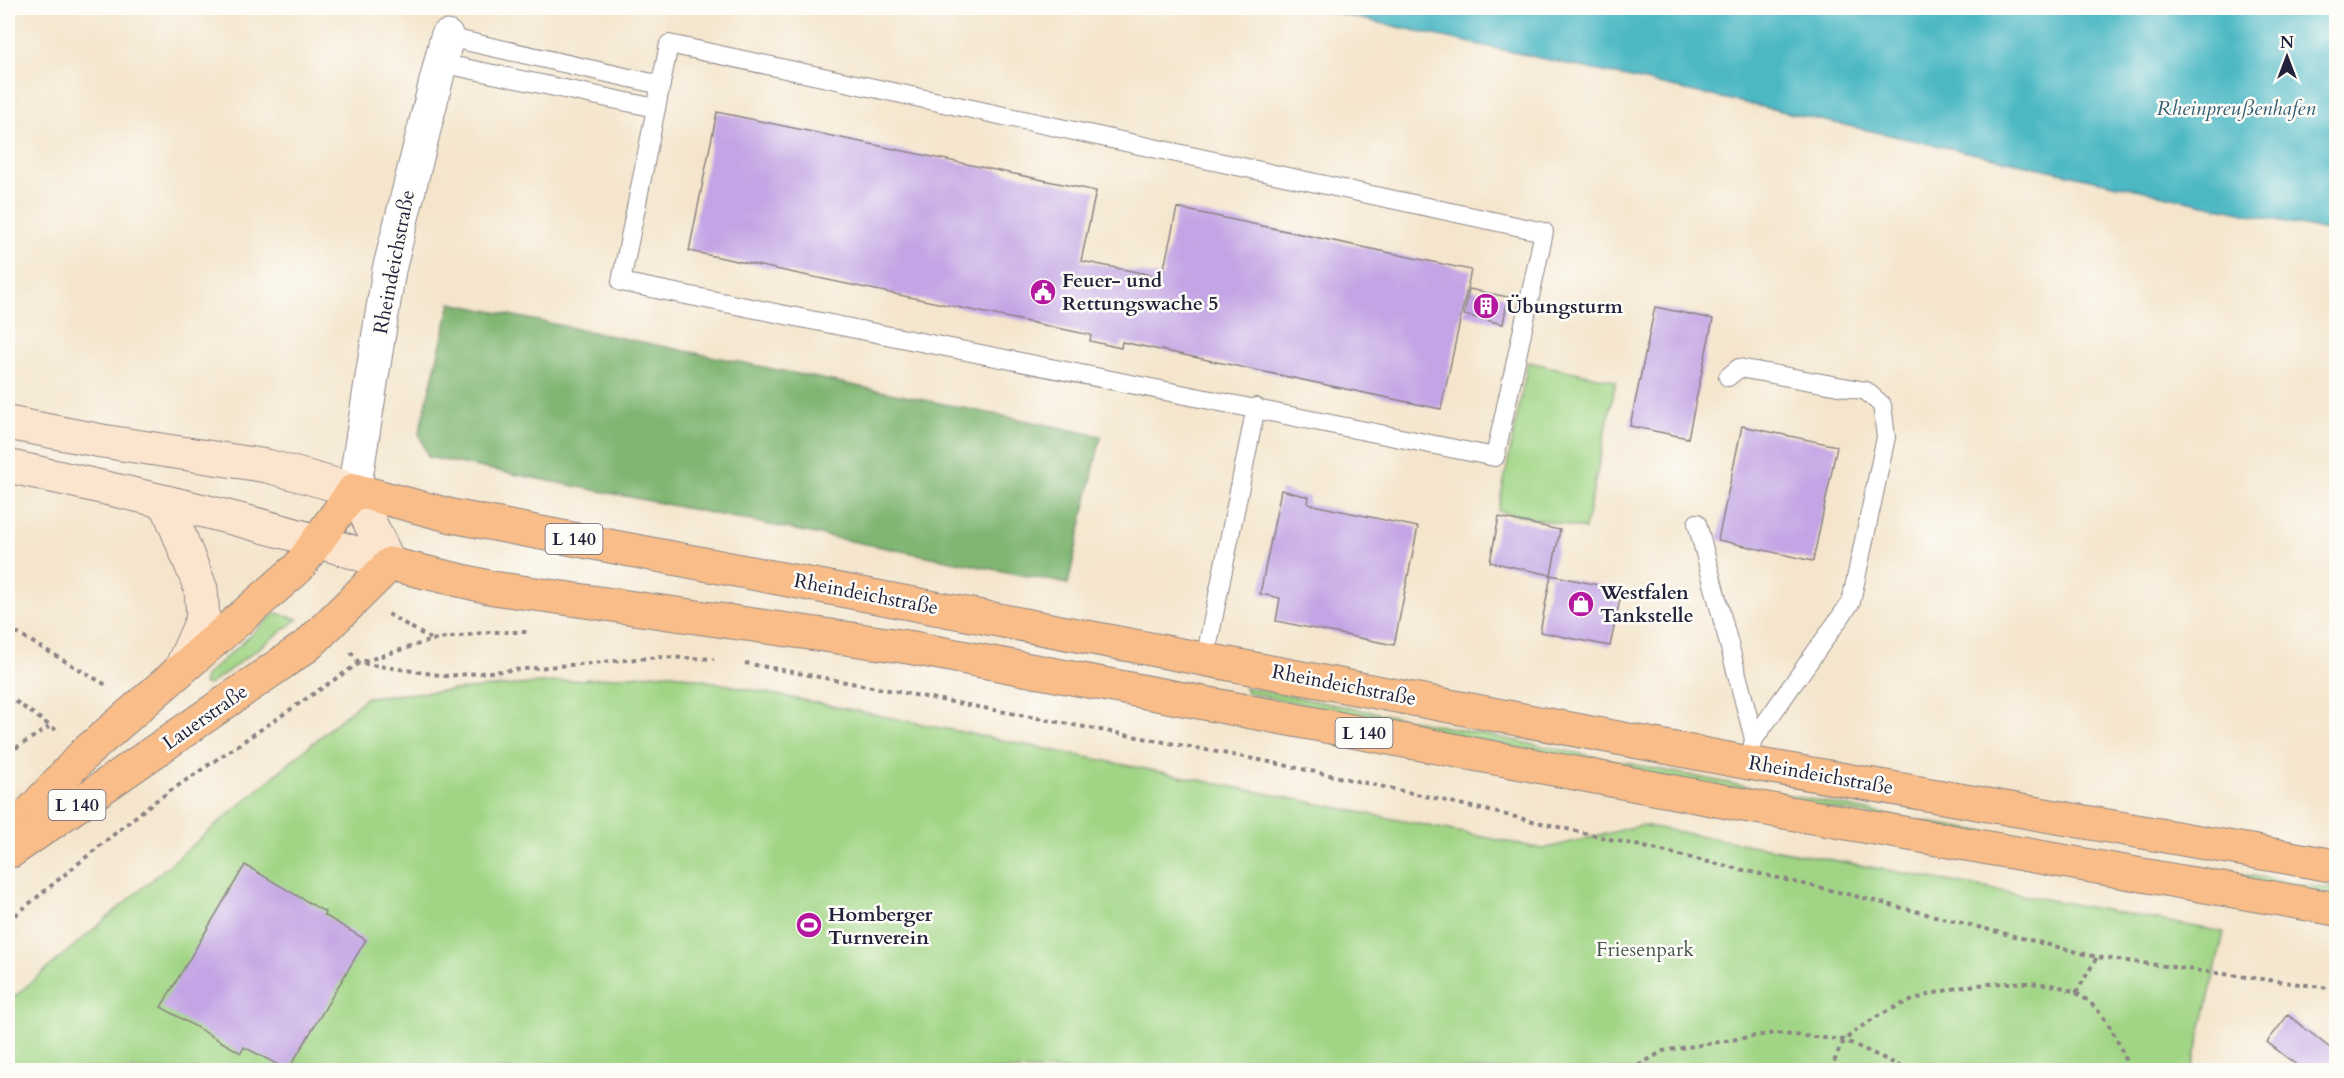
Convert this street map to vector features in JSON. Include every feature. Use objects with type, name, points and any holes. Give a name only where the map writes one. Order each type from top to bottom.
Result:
[{"type":"main road","name":"Rheindeichstraße","points":[[8,423],[102,441],[267,466],[452,516],[1205,659],[1752,751],[2337,866]]},
{"type":"main road","points":[[8,466],[317,540]]},
{"type":"main road","name":"Rheindeichstraße","points":[[317,540],[354,490]]},
{"type":"main road","points":[[354,490],[390,564]]},
{"type":"main road","name":"L 140","points":[[166,502],[201,589],[203,618],[181,668]]},
{"type":"main road","name":"L 140","points":[[8,837],[84,754],[298,568],[317,540],[390,564],[493,588],[908,647],[1738,804],[2337,909]]},
{"type":"main road","name":"Lauerstraße","points":[[8,854],[308,645],[390,564]]},
{"type":"street","name":"Rheindeichstraße","points":[[354,490],[389,270],[444,50]]},
{"type":"lane","points":[[669,44],[1544,232],[1495,457],[1256,407],[621,282],[661,85],[669,44]]},
{"type":"lane","points":[[444,50],[661,85]]},
{"type":"lane","points":[[444,50],[656,108]]},
{"type":"lane","points":[[1728,377],[1739,368],[1866,391],[1882,405],[1886,437],[1851,602],[1752,751]]},
{"type":"lane","points":[[1205,659],[1256,407]]},
{"type":"lane","points":[[1697,523],[1752,751]]},
{"type":"path","points":[[8,628],[110,687]]},
{"type":"path","points":[[8,921],[151,804],[359,663],[432,640],[489,632],[532,632]]},
{"type":"path","points":[[354,656],[359,663],[446,676],[659,657],[721,659]]},
{"type":"path","points":[[744,663],[1270,762],[1414,793],[1851,895],[2097,957],[2337,989]]},
{"type":"path","points":[[8,696],[49,727],[63,734],[84,754]]},
{"type":"path","points":[[8,753],[49,727]]},
{"type":"path","points":[[2076,993],[2097,957]]},
{"type":"path","points":[[1831,1071],[1844,1040],[1882,1013],[1933,993],[1993,982],[2048,984],[2076,993],[2104,1017],[2121,1046],[2128,1071]]},
{"type":"path","points":[[1631,1071],[1663,1051],[1774,1033],[1844,1040],[1909,1071]]},
{"type":"green space","points":[[451,303],[1101,436],[1068,584],[428,457],[419,433]]},
{"type":"green space","points":[[1528,362],[1616,381],[1585,529],[1498,511]]},
{"type":"green space","points":[[276,613],[298,619],[209,685],[203,684],[206,675]]},
{"type":"green space","name":"Homberger Turnverein","points":[[668,673],[1543,849],[1642,825],[2224,932],[2192,1070],[8,1070],[8,1002],[367,697]]},
{"type":"green space","points":[[1245,687],[1914,820],[2336,890],[2336,897],[1737,792],[1247,693]]},
{"type":"water","name":"Rheinpreußenhafen","points":[[1312,8],[2336,8],[2336,233],[2286,222]]},
{"type":"building","points":[[717,112],[1096,191],[1081,261],[1162,277],[1177,208],[1471,270],[1441,409],[1122,342],[1121,348],[1090,341],[1091,335],[689,251]]},
{"type":"building","name":"Übungsturm","points":[[1469,289],[1508,297],[1503,324],[1464,315]]},
{"type":"building","points":[[1655,307],[1713,319],[1688,438],[1630,426]]},
{"type":"building","points":[[1742,426],[1837,446],[1813,561],[1718,540]]},
{"type":"building","points":[[1281,490],[1309,497],[1308,504],[1418,527],[1394,645],[1276,621],[1280,598],[1260,594]]},
{"type":"building","points":[[1499,517],[1560,530],[1551,575],[1490,562]]},
{"type":"building","points":[[1551,575],[1622,590],[1610,646],[1540,632]]},
{"type":"building","points":[[245,865],[325,912],[324,915],[366,940],[288,1070],[244,1047],[241,1053],[161,1007]]},
{"type":"building","points":[[2288,1015],[2330,1048],[2336,1046],[2336,1070],[2303,1070],[2267,1042]]},
{"type":"place","name":"Feuer- und Rettungswache 5","points":[[1043,292]]},
{"type":"place","name":"Übungsturm","points":[[1486,306]]},
{"type":"place","name":"Westfalen Tankstelle","points":[[1581,604]]},
{"type":"place","name":"Homberger Turnverein","points":[[809,925]]},
{"type":"park label","name":"Friesenpark","points":[[1645,949]]}]
